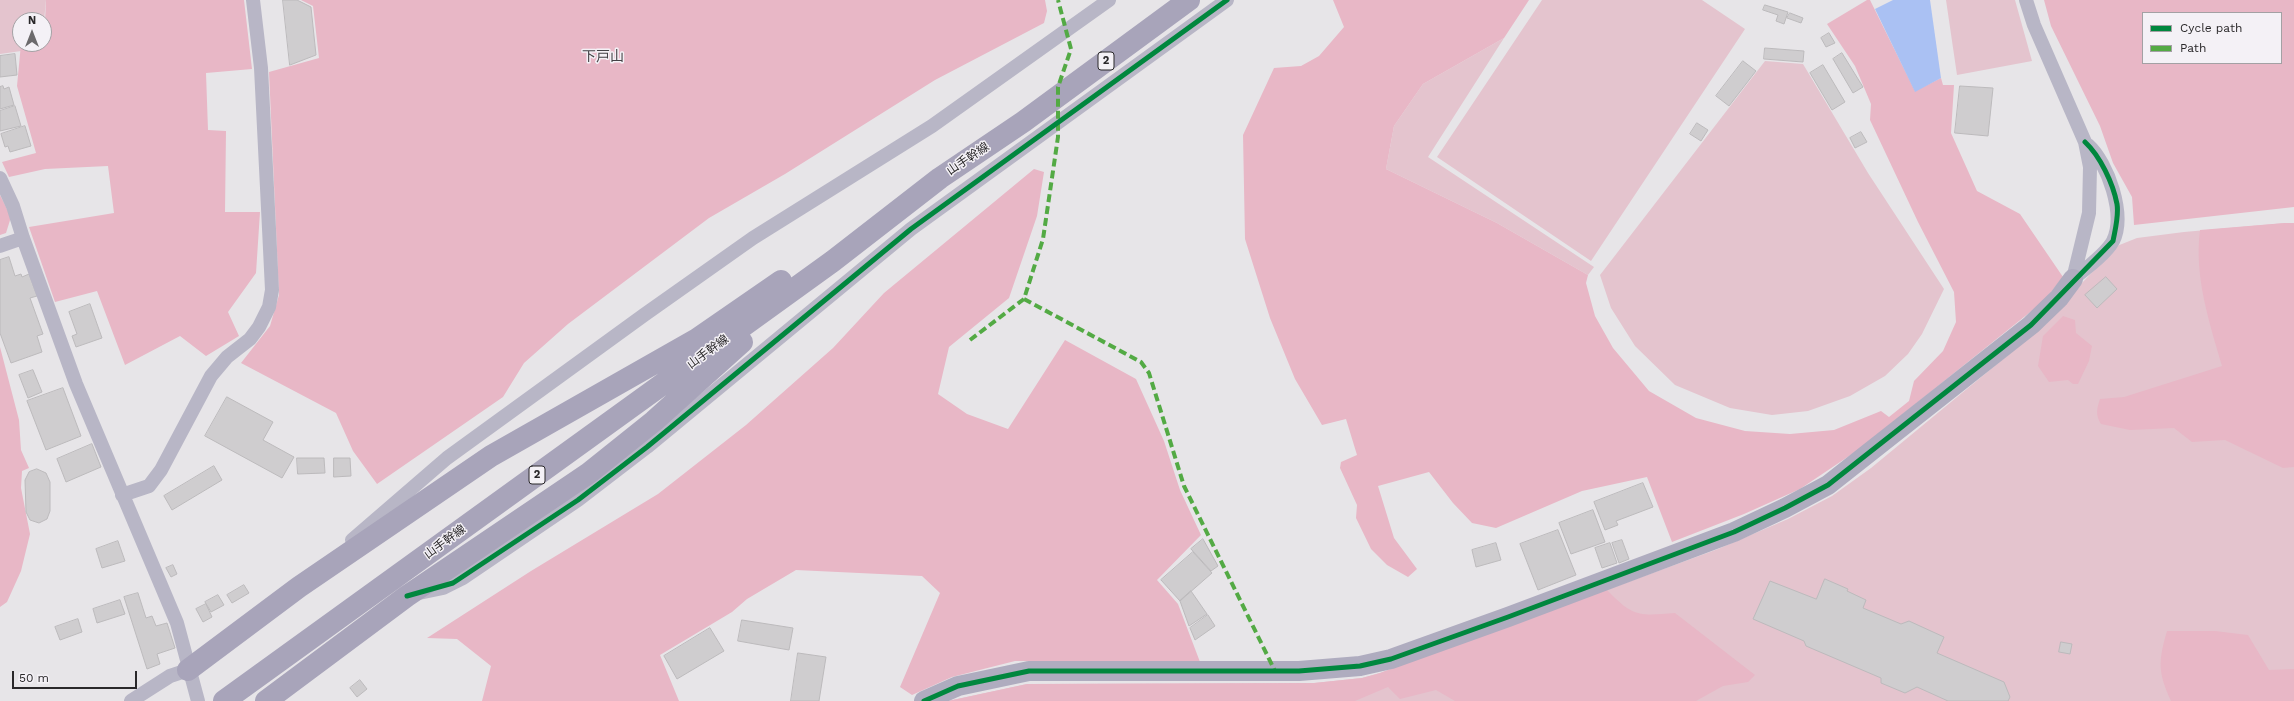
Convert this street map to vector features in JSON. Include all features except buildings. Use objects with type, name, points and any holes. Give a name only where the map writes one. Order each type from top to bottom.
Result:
[{"type":"main road","name":"山手幹線","points":[[233,695],[833,261],[940,178],[1023,122],[1189,0]]},
{"type":"main road","points":[[188,670],[300,587],[491,456],[697,339],[940,178]]},
{"type":"main road","points":[[266,701],[407,596],[556,497],[625,445],[833,261]]},
{"type":"street","points":[[122,495],[150,486],[161,470],[211,376],[227,357],[250,340],[269,307],[272,290],[267,172],[261,68],[252,0]]},
{"type":"street","points":[[300,587],[447,458],[644,315],[753,238],[932,126],[1109,0]]},
{"type":"street","points":[[407,596],[453,584],[578,500],[658,438],[911,230],[1227,0]]},
{"type":"street","points":[[2026,0],[2034,26],[2084,142],[2090,167],[2089,212],[2073,280]]},
{"type":"street","points":[[924,701],[958,686],[1029,671],[1293,671],[1360,666],[1391,659],[1508,617],[1734,532],[1785,508],[1828,485],[2031,325],[2059,298],[2073,280],[2113,241],[2116,225],[2117,205],[2110,184],[2094,150],[2084,142]]},
{"type":"street","points":[[0,178],[13,206],[23,238],[76,384],[177,623],[188,670],[198,701]]},
{"type":"street","points":[[0,246],[23,238]]},
{"type":"street","points":[[131,701],[170,676],[188,670]]},
{"type":"shaded area","points":[[0,0],[46,0],[45,12],[12,12],[12,52],[14,52],[0,54]]},
{"type":"shaded area","points":[[46,0],[244,0],[252,69],[206,73],[208,130],[226,131],[225,212],[260,212],[256,273],[228,312],[239,336],[206,356],[180,336],[125,365],[97,291],[55,302],[29,227],[114,213],[108,166],[45,169],[9,177],[2,162],[36,153],[17,86],[20,52],[52,52],[52,12],[45,12]]},
{"type":"shaded area","points":[[301,0],[1045,0],[1047,11],[1044,23],[935,80],[785,174],[709,218],[568,324],[524,363],[503,397],[377,484],[353,451],[336,413],[241,363],[270,326],[279,295],[269,72],[319,58],[313,6]]},
{"type":"shaded area","points":[[1333,0],[1529,0],[1504,38],[1423,84],[1394,126],[1386,169],[1497,223],[1588,275],[1586,283],[1595,316],[1613,348],[1649,391],[1696,418],[1745,431],[1790,434],[1834,430],[1881,411],[1889,417],[1909,401],[1914,381],[1943,351],[1956,322],[1954,292],[1918,222],[1870,120],[1871,104],[1855,66],[1827,24],[1867,0],[1870,0],[1915,91],[1941,78],[1943,85],[1954,85],[1951,133],[1977,191],[2020,214],[2063,277],[2044,301],[1858,450],[1800,489],[1744,514],[1672,542],[1647,477],[1582,491],[1496,528],[1472,523],[1453,503],[1429,472],[1378,486],[1394,538],[1417,569],[1408,577],[1387,565],[1371,549],[1356,518],[1357,505],[1340,468],[1341,462],[1357,455],[1346,419],[1322,425],[1295,379],[1270,318],[1245,239],[1243,135],[1274,68],[1301,66],[1319,56],[1344,27]]},
{"type":"shaded area","points":[[1542,0],[1702,0],[1745,29],[1591,261],[1437,157]]},
{"type":"shaded area","points":[[1946,0],[2015,0],[2032,61],[1957,75]]},
{"type":"shaded area","points":[[2044,0],[2294,0],[2294,207],[2134,225],[2132,197],[2113,163],[2100,126],[2051,26]]},
{"type":"shaded area","points":[[1504,38],[1428,157],[1594,267],[1588,275],[1497,223],[1386,169],[1394,126],[1423,84]]},
{"type":"shaded area","points":[[1765,61],[1803,64],[1868,173],[1944,289],[1922,334],[1908,354],[1885,376],[1850,396],[1808,411],[1772,415],[1730,408],[1675,385],[1635,346],[1611,308],[1600,275]]},
{"type":"shaded area","points":[[1034,169],[1044,172],[1037,216],[1009,298],[949,347],[938,394],[967,414],[1008,429],[1065,340],[1136,379],[1164,441],[1180,490],[1201,535],[1157,580],[1178,604],[1200,662],[1015,661],[952,677],[912,695],[900,687],[940,593],[922,576],[796,570],[747,599],[732,612],[660,655],[679,701],[482,701],[491,666],[457,639],[427,638],[531,571],[658,494],[746,425],[833,348],[884,293]]},
{"type":"shaded area","points":[[0,195],[11,217],[6,233],[0,235]]},
{"type":"shaded area","points":[[2294,223],[2294,701],[948,701],[1027,684],[1314,683],[1362,678],[1380,673],[1718,549],[1788,519],[1832,496],[1871,468],[2048,322],[2064,302],[2117,246],[2137,238],[2184,232]]},
{"type":"shaded area","points":[[2294,223],[2294,467],[2283,468],[2225,440],[2192,442],[2174,428],[2130,430],[2101,424],[2097,412],[2100,399],[2124,397],[2222,366],[2208,315],[2201,281],[2199,264],[2200,230]]},
{"type":"shaded area","points":[[2063,316],[2075,320],[2076,333],[2092,346],[2089,361],[2078,384],[2073,384],[2068,380],[2049,382],[2038,366],[2043,336]]},
{"type":"shaded area","points":[[0,347],[19,420],[21,450],[29,468],[22,471],[21,488],[30,534],[21,571],[7,602],[0,607]]},
{"type":"shaded area","points":[[1607,590],[1630,610],[1637,613],[1675,613],[1755,675],[1748,682],[1723,686],[1696,701],[1455,701],[1436,690],[1400,699],[1388,687],[1355,701],[948,701],[1027,684],[1314,683],[1362,678],[1380,673]]},
{"type":"shaded area","points":[[2167,631],[2215,631],[2248,635],[2269,670],[2294,669],[2294,701],[2171,701],[2164,682],[2161,667],[2162,651]]},
{"type":"water","points":[[1893,0],[1930,0],[1941,78],[1915,92],[1875,9]]},
{"type":"marked path","points":[[970,340],[1024,299],[1043,239],[1058,137],[1058,87],[1071,49],[1058,0]]},
{"type":"marked path","points":[[1024,299],[1141,362],[1149,373],[1184,486],[1275,671]]},
{"type":"cycle path","points":[[407,596],[453,583],[578,500],[647,447],[911,229],[1227,0]]},
{"type":"cycle path","points":[[924,701],[958,686],[1029,671],[1299,671],[1360,666],[1391,659],[1508,617],[1734,532],[1785,508],[1828,485],[2031,325],[2113,241],[2118,213],[2115,196],[2101,162],[2085,142]]},
{"type":"district","name":"下戸山","points":[[603,57]]}]
